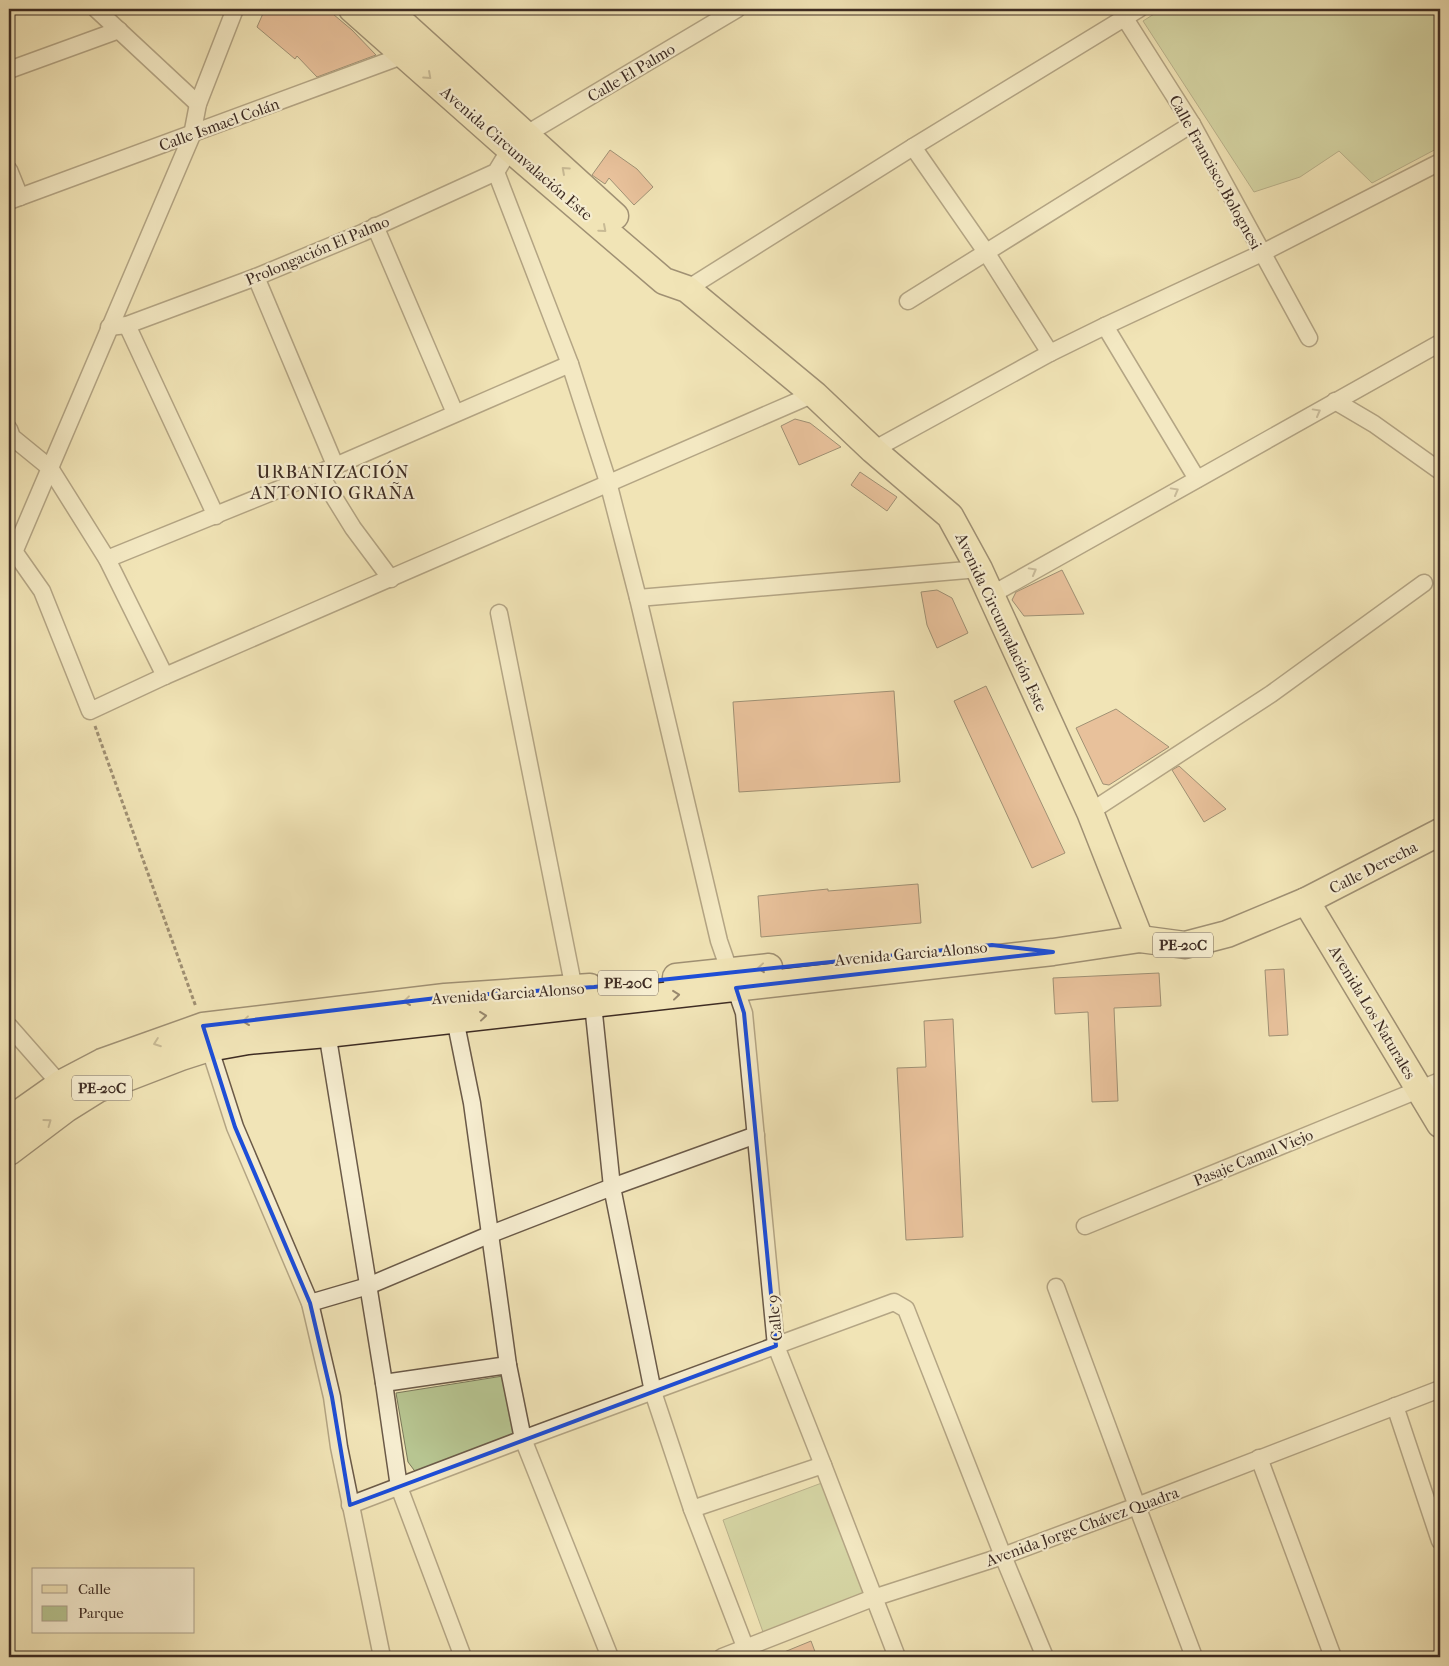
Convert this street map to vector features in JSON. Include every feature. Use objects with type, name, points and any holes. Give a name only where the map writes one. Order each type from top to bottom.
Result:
[{"type":"main road","name":"Avenida Circunvalación Este","points":[[352,9],[405,55],[518,142]]},
{"type":"main road","name":"Avenida Circunvalación Este","points":[[387,9],[429,46],[518,142],[664,281],[686,290],[814,394],[873,450],[950,516],[979,569],[1090,812],[1140,939]]},
{"type":"main road","name":"Calle Derecha","points":[[1306,901],[1440,832]]},
{"type":"main road","name":"Avenida Garcia Alonso","points":[[206,1037],[450,1008],[584,996],[733,979],[992,945],[1053,952],[1140,939],[1185,945],[1227,934],[1306,901]]},
{"type":"main road","name":"Avenida Los Naturales","points":[[1306,901],[1430,1085],[1440,1124]]},
{"type":"main road","name":"PE-20C","points":[[9,1120],[60,1084],[102,1062],[206,1037]]},
{"type":"main road","name":"PE-20C","points":[[9,1152],[66,1109],[98,1089],[181,1057],[206,1037]]},
{"type":"street","points":[[96,9],[198,104]]},
{"type":"street","points":[[235,9],[198,104],[192,135],[50,468],[12,547],[42,591],[90,711],[165,676],[391,579],[608,482],[814,394]]},
{"type":"street","name":"Calle El Palmo","points":[[518,142],[737,9]]},
{"type":"street","points":[[686,290],[1121,13],[1140,9]]},
{"type":"street","name":"Calle Francisco Bolognesi","points":[[1121,13],[1192,124],[1309,338]]},
{"type":"street","points":[[9,70],[119,30]]},
{"type":"street","name":"Calle Ismael Colán","points":[[14,200],[429,46]]},
{"type":"street","points":[[908,301],[1192,124]]},
{"type":"street","points":[[496,172],[518,142]]},
{"type":"street","points":[[913,146],[986,252],[1050,353]]},
{"type":"street","points":[[873,450],[1050,353],[1262,253],[1440,162]]},
{"type":"street","points":[[9,170],[14,200]]},
{"type":"street","name":"Prolongación El Palmo","points":[[109,327],[127,325],[256,277],[496,172]]},
{"type":"street","name":"Calle 9","points":[[496,172],[570,364],[608,482],[638,598],[719,940],[744,1013],[776,1346],[897,1657]]},
{"type":"street","points":[[375,226],[455,413]]},
{"type":"street","points":[[256,277],[335,465]]},
{"type":"street","points":[[127,325],[216,516]]},
{"type":"street","points":[[1105,326],[1197,479]]},
{"type":"street","points":[[991,595],[1440,343]]},
{"type":"street","points":[[107,558],[216,516],[319,473],[570,364]]},
{"type":"street","points":[[1335,401],[1374,424],[1440,471]]},
{"type":"street","points":[[9,429],[12,437],[50,468],[107,558],[165,676]]},
{"type":"street","points":[[319,473],[353,528],[391,579]]},
{"type":"street","points":[[638,598],[979,569]]},
{"type":"street","points":[[1090,812],[1272,694],[1424,583]]},
{"type":"street","points":[[499,613],[584,996],[612,1187],[653,1392],[692,1509],[748,1653]]},
{"type":"street","points":[[450,1008],[472,1103],[508,1365],[523,1439],[610,1657]]},
{"type":"street","points":[[326,1023],[399,1487],[463,1657]]},
{"type":"street","points":[[9,1026],[60,1084]]},
{"type":"street","points":[[206,1037],[234,1127],[310,1303],[332,1397],[350,1506],[382,1657]]},
{"type":"street","name":"Pasaje Camal Viejo","points":[[1086,1226],[1430,1085]]},
{"type":"street","points":[[310,1303],[368,1286],[490,1234],[756,1135]]},
{"type":"street","points":[[1056,1287],[1194,1657]]},
{"type":"street","points":[[350,1506],[523,1439],[894,1302],[906,1310],[1045,1657]]},
{"type":"street","points":[[384,1384],[508,1365]]},
{"type":"street","name":"Avenida Jorge Chávez Quadra","points":[[722,1657],[748,1653],[873,1598],[1003,1556],[1440,1389]]},
{"type":"street","points":[[1395,1406],[1440,1541]]},
{"type":"street","points":[[1259,1458],[1333,1657]]},
{"type":"street","points":[[692,1509],[823,1464]]},
{"type":"path","points":[[90,711],[206,1037]]},
{"type":"highlighted area","points":[[992,945],[1053,952],[736,988],[744,1013],[776,1346],[350,1505],[332,1397],[310,1303],[235,1127],[203,1026],[445,997],[594,987]]},
{"type":"green space","points":[[1162,9],[1440,9],[1440,147],[1372,183],[1339,151],[1300,177],[1254,192],[1143,21]]},
{"type":"green space","points":[[503,1376],[518,1434],[417,1474],[408,1462],[396,1393]]},
{"type":"green space","points":[[827,1481],[868,1595],[763,1632],[723,1520]]},
{"type":"building","points":[[265,9],[327,9],[352,30],[376,55],[317,77],[297,56],[295,59],[257,27]]},
{"type":"building","points":[[610,150],[637,169],[653,187],[634,205],[609,178],[605,184],[592,175]]},
{"type":"building","points":[[795,419],[810,423],[841,447],[799,465],[781,426]]},
{"type":"building","points":[[860,472],[897,497],[887,511],[851,485]]},
{"type":"building","points":[[1062,570],[1084,614],[1024,616],[1012,600],[1016,592]]},
{"type":"building","points":[[937,590],[952,598],[968,633],[937,648],[927,625],[921,592]]},
{"type":"building","points":[[986,686],[1065,853],[1032,868],[954,701]]},
{"type":"building","points":[[894,691],[900,782],[739,792],[733,702]]},
{"type":"building","points":[[1116,709],[1169,747],[1109,785],[1103,784],[1076,728]]},
{"type":"building","points":[[1179,766],[1226,809],[1204,822],[1172,770]]},
{"type":"building","points":[[918,884],[921,923],[761,937],[758,896],[828,889],[828,891]]},
{"type":"building","points":[[1284,969],[1288,1035],[1269,1036],[1265,970]]},
{"type":"building","points":[[1159,973],[1161,1006],[1114,1008],[1118,1101],[1092,1102],[1088,1012],[1055,1014],[1053,978]]},
{"type":"building","points":[[953,1019],[963,1237],[906,1240],[897,1068],[926,1067],[924,1021]]},
{"type":"building","points":[[811,1641],[817,1657],[772,1657]]},
{"type":"district","name":"URBANIZACIÓN ANTONIO GRAÑA","points":[[333,482]]}]
